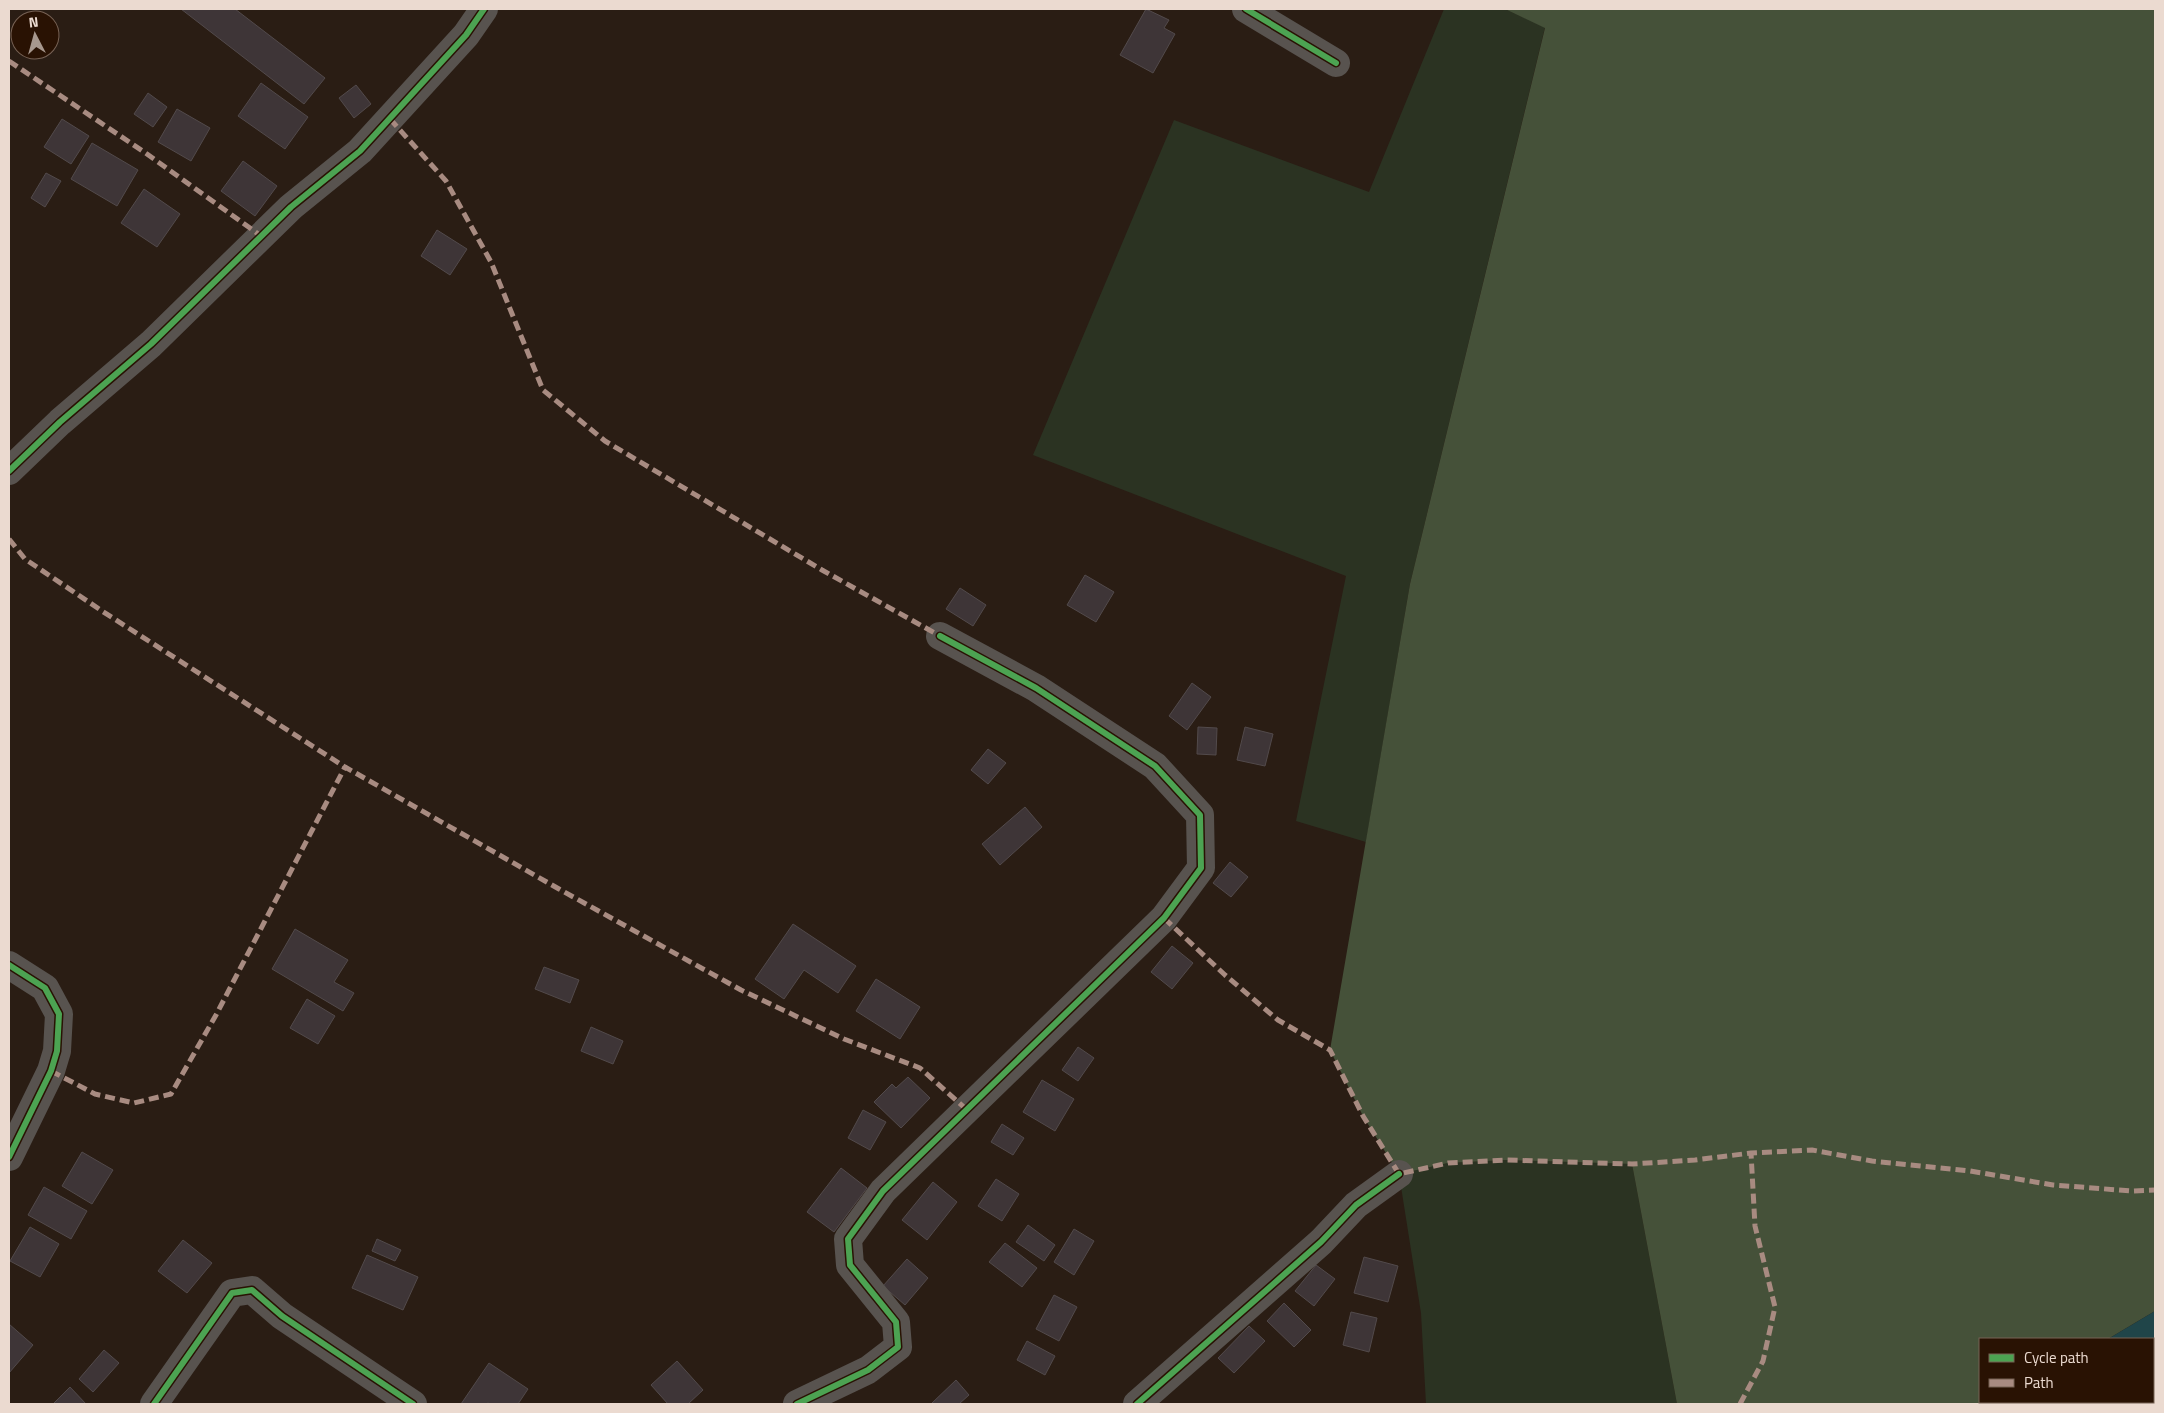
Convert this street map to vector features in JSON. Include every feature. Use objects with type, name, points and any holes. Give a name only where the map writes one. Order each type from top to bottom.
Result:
[{"type":"street","points":[[9,471],[60,422],[152,344],[291,207],[360,151],[466,35],[484,9]]},
{"type":"street","points":[[1246,9],[1336,63]]},
{"type":"street","points":[[797,1404],[868,1370],[898,1347],[896,1322],[850,1265],[848,1239],[884,1191],[1164,918],[1201,868],[1200,815],[1155,766],[1036,688],[940,636]]},
{"type":"street","points":[[9,965],[45,988],[59,1014],[57,1051],[51,1071],[9,1157]]},
{"type":"street","points":[[1137,1404],[1321,1242],[1356,1205],[1399,1174]]},
{"type":"street","points":[[154,1404],[232,1293],[252,1290],[282,1316],[413,1404]]},
{"type":"green space","points":[[1444,9],[1505,9],[1545,27],[1410,584],[1366,842],[1296,821],[1346,576],[1033,455],[1174,120],[1369,192]]},
{"type":"green space","points":[[1505,9],[2155,9],[2155,1311],[2110,1338],[1979,1338],[1979,1403],[2036,1403],[2035,1404],[1677,1404],[1632,1164],[1506,1160],[1448,1163],[1399,1174],[1363,1116],[1330,1050],[1410,584],[1545,28]]},
{"type":"green space","points":[[1506,1160],[1632,1164],[1677,1404],[1426,1404],[1421,1313],[1399,1174],[1448,1163]]},
{"type":"green space","points":[[2154,1362],[2155,1404],[2092,1404],[2154,1403]]},
{"type":"water","points":[[2155,1311],[2155,1361],[2154,1338],[2110,1338]]},
{"type":"building","points":[[181,9],[235,9],[325,78],[304,104]]},
{"type":"building","points":[[1146,9],[1169,20],[1164,28],[1175,34],[1153,73],[1120,55]]},
{"type":"building","points":[[261,83],[308,117],[285,149],[238,116]]},
{"type":"building","points":[[356,85],[371,104],[354,118],[339,98]]},
{"type":"building","points":[[148,93],[167,107],[153,127],[134,114]]},
{"type":"building","points":[[177,109],[210,128],[191,161],[158,142]]},
{"type":"building","points":[[62,119],[89,136],[71,164],[44,147]]},
{"type":"building","points":[[92,143],[138,170],[117,206],[71,179]]},
{"type":"building","points":[[243,161],[277,186],[255,216],[221,191]]},
{"type":"building","points":[[46,173],[61,181],[45,207],[31,198]]},
{"type":"building","points":[[144,189],[180,214],[157,247],[121,223]]},
{"type":"building","points":[[437,230],[467,249],[450,275],[421,256]]},
{"type":"building","points":[[1085,575],[1114,592],[1096,622],[1067,605]]},
{"type":"building","points":[[960,588],[986,605],[973,626],[946,609]]},
{"type":"building","points":[[1192,683],[1211,697],[1187,730],[1169,716]]},
{"type":"building","points":[[1198,727],[1217,728],[1216,755],[1197,754]]},
{"type":"building","points":[[1245,727],[1273,734],[1265,766],[1237,760]]},
{"type":"building","points":[[988,749],[1006,763],[988,784],[971,770]]},
{"type":"building","points":[[1025,807],[1042,827],[1000,865],[982,844]]},
{"type":"building","points":[[1230,862],[1248,877],[1231,897],[1213,883]]},
{"type":"building","points":[[793,924],[856,966],[838,993],[804,970],[784,999],[755,979]]},
{"type":"building","points":[[295,929],[348,960],[334,982],[354,993],[343,1011],[272,969]]},
{"type":"building","points":[[1172,946],[1193,963],[1172,989],[1151,972]]},
{"type":"building","points":[[544,967],[579,980],[570,1003],[535,989]]},
{"type":"building","points":[[876,979],[920,1007],[900,1039],[856,1011]]},
{"type":"building","points":[[307,999],[335,1016],[318,1044],[290,1028]]},
{"type":"building","points":[[591,1027],[623,1041],[613,1064],[581,1051]]},
{"type":"building","points":[[1078,1047],[1094,1058],[1078,1081],[1062,1070]]},
{"type":"building","points":[[908,1077],[930,1098],[901,1128],[874,1102],[892,1084],[896,1088]]},
{"type":"building","points":[[1042,1080],[1074,1099],[1055,1131],[1023,1112]]},
{"type":"building","points":[[863,1110],[886,1122],[870,1150],[848,1138]]},
{"type":"building","points":[[1002,1124],[1024,1138],[1013,1155],[991,1142]]},
{"type":"building","points":[[82,1152],[113,1170],[92,1204],[62,1186]]},
{"type":"building","points":[[841,1168],[867,1188],[834,1232],[807,1212]]},
{"type":"building","points":[[996,1179],[1019,1194],[1002,1221],[978,1206]]},
{"type":"building","points":[[933,1182],[957,1202],[927,1240],[902,1220]]},
{"type":"building","points":[[44,1187],[87,1211],[71,1239],[28,1215]]},
{"type":"building","points":[[1028,1225],[1055,1245],[1044,1261],[1016,1242]]},
{"type":"building","points":[[30,1227],[59,1244],[40,1277],[10,1261]]},
{"type":"building","points":[[1074,1229],[1094,1241],[1074,1275],[1054,1262]]},
{"type":"building","points":[[377,1239],[401,1250],[395,1261],[372,1251]]},
{"type":"building","points":[[183,1240],[212,1263],[187,1293],[158,1271]]},
{"type":"building","points":[[1005,1243],[1037,1268],[1022,1287],[989,1262]]},
{"type":"building","points":[[367,1255],[418,1277],[403,1310],[352,1288]]},
{"type":"building","points":[[1364,1257],[1398,1266],[1388,1302],[1354,1293]]},
{"type":"building","points":[[907,1259],[928,1278],[905,1305],[883,1286]]},
{"type":"building","points":[[1316,1265],[1335,1279],[1314,1306],[1295,1291]]},
{"type":"building","points":[[1054,1295],[1077,1307],[1059,1341],[1036,1329]]},
{"type":"building","points":[[1284,1303],[1311,1330],[1294,1347],[1267,1321]]},
{"type":"building","points":[[1351,1312],[1377,1318],[1369,1352],[1343,1345]]},
{"type":"building","points":[[9,1324],[33,1345],[9,1373]]},
{"type":"building","points":[[1249,1326],[1265,1341],[1234,1373],[1218,1358]]},
{"type":"building","points":[[1027,1341],[1055,1356],[1045,1375],[1017,1360]]},
{"type":"building","points":[[104,1350],[119,1363],[93,1392],[79,1379]]},
{"type":"building","points":[[677,1361],[703,1390],[688,1404],[668,1404],[651,1385]]},
{"type":"building","points":[[489,1363],[528,1389],[518,1404],[461,1404]]},
{"type":"building","points":[[956,1380],[969,1395],[959,1404],[931,1404]]},
{"type":"building","points":[[70,1387],[86,1404],[53,1404]]},
{"type":"marked path","points":[[9,61],[147,154],[261,236]]},
{"type":"marked path","points":[[390,119],[446,181],[491,262],[543,390],[605,441],[822,570],[940,636]]},
{"type":"marked path","points":[[9,539],[25,559],[102,611],[345,767],[741,990],[844,1039],[920,1068],[966,1109]]},
{"type":"marked path","points":[[51,1071],[95,1094],[134,1103],[171,1094],[216,1015],[345,767]]},
{"type":"marked path","points":[[1164,918],[1225,975],[1278,1020],[1330,1050],[1363,1116],[1399,1174],[1448,1163],[1506,1160],[1632,1164],[1695,1160],[1751,1153],[1812,1150],[1872,1161],[1970,1171],[2053,1185],[2132,1191],[2155,1190]]},
{"type":"marked path","points":[[1740,1404],[1763,1361],[1775,1307],[1755,1226],[1751,1153]]},
{"type":"cycle path","points":[[9,471],[60,422],[151,344],[291,207],[360,151],[466,35],[484,9]]},
{"type":"cycle path","points":[[1246,9],[1336,63]]},
{"type":"cycle path","points":[[797,1404],[868,1370],[898,1347],[896,1322],[850,1265],[848,1239],[883,1191],[1164,918],[1201,868],[1200,815],[1155,766],[1036,688],[940,636]]},
{"type":"cycle path","points":[[9,965],[45,988],[59,1014],[57,1051],[51,1071],[9,1157]]},
{"type":"cycle path","points":[[1137,1404],[1321,1242],[1356,1205],[1399,1174]]},
{"type":"cycle path","points":[[154,1404],[232,1293],[252,1290],[282,1316],[413,1404]]}]
